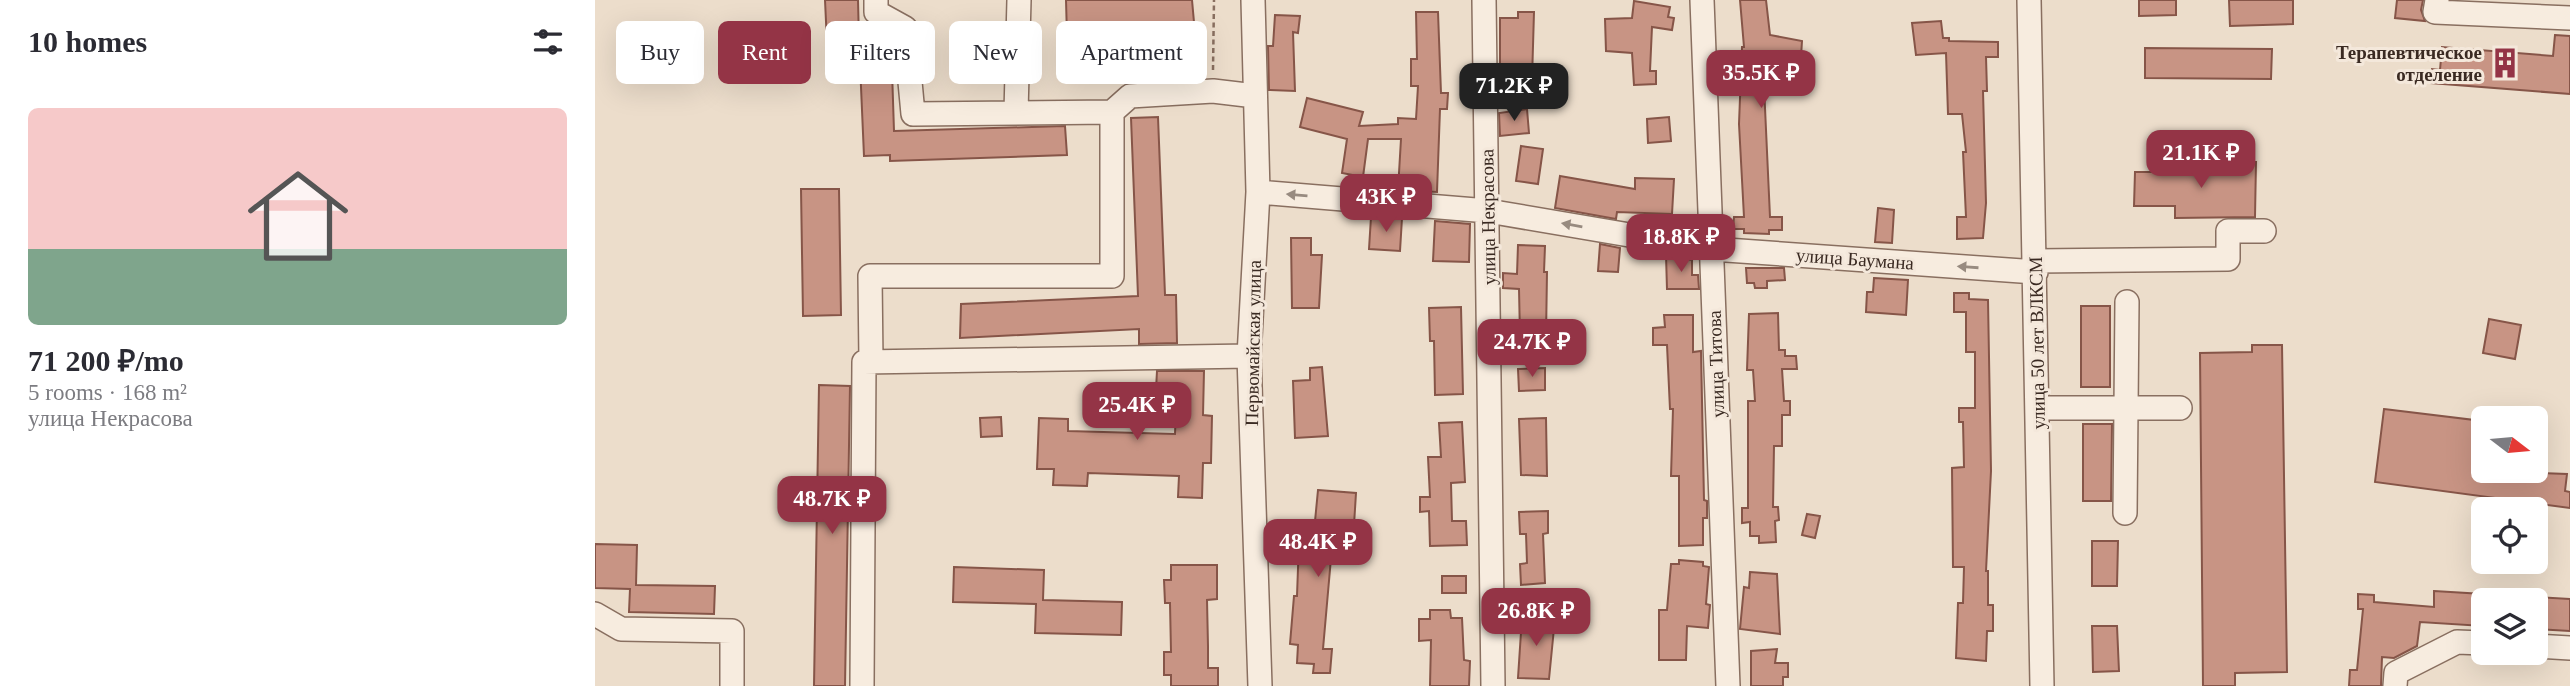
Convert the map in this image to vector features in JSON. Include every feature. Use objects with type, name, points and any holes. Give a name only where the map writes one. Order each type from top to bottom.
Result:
[{"type":"street","points":[[876,0],[876,12],[905,28],[913,114],[1112,112],[1130,96],[1213,91],[1255,96]]},
{"type":"street","points":[[1016,112],[1019,0]]},
{"type":"street","name":"Первомайская улица","points":[[1253,0],[1258,192],[1249,356],[1260,686]]},
{"type":"street","name":"улица Некрасова","points":[[1484,0],[1493,686]]},
{"type":"street","name":"улица Титова","points":[[1702,0],[1728,686]]},
{"type":"street","name":"улица 50 лет ВЛКСМ","points":[[2029,0],[2042,686]]},
{"type":"street","points":[[2437,0],[2435,12],[2570,18]]},
{"type":"street","points":[[871,362],[870,276],[1112,276],[1112,112]]},
{"type":"street","name":"улица Баумана","points":[[1258,192],[1488,211],[1712,249],[2036,266],[2228,259],[2228,231],[2264,231]]},
{"type":"street","points":[[2125,513],[2127,302]]},
{"type":"street","points":[[862,686],[863,362],[1249,356]]},
{"type":"street","points":[[2038,408],[2180,408]]},
{"type":"street","points":[[595,614],[621,629],[732,631],[732,686]]},
{"type":"street","points":[[2395,686],[2396,673],[2457,642],[2471,643]]},
{"type":"street","points":[[2548,647],[2570,648]]},
{"type":"path","points":[[1213,91],[1214,0]]},
{"type":"building","points":[[825,0],[858,0],[859,21],[826,21]]},
{"type":"building","points":[[1066,0],[1192,0],[1194,21],[1067,21]]},
{"type":"building","points":[[1740,0],[1766,0],[1770,35],[1802,41],[1799,88],[1764,86],[1770,217],[1782,217],[1782,230],[1769,230],[1769,234],[1744,233],[1744,229],[1733,229],[1734,217],[1744,217],[1739,124],[1744,47]]},
{"type":"building","points":[[2139,0],[2176,0],[2176,15],[2139,16]]},
{"type":"building","points":[[2229,0],[2293,0],[2293,24],[2230,26]]},
{"type":"building","points":[[2397,0],[2423,0],[2421,10],[2425,21],[2395,18]]},
{"type":"building","points":[[1634,1],[1670,7],[1668,17],[1674,18],[1672,30],[1652,27],[1650,71],[1656,71],[1656,84],[1634,85],[1632,53],[1606,51],[1605,19],[1632,18]]},
{"type":"building","points":[[1416,12],[1438,12],[1441,93],[1448,93],[1447,109],[1440,109],[1437,192],[1398,190],[1401,139],[1368,139],[1363,177],[1342,173],[1347,139],[1300,127],[1307,98],[1363,112],[1359,126],[1398,124],[1398,118],[1416,119],[1418,86],[1411,86],[1411,59],[1417,59]]},
{"type":"building","points":[[1518,12],[1534,12],[1532,80],[1500,80],[1500,18],[1518,18]]},
{"type":"building","points":[[1275,15],[1300,16],[1298,33],[1293,32],[1295,91],[1269,90],[1268,46],[1273,46]]},
{"type":"building","points":[[1941,21],[1943,38],[1949,38],[1949,41],[1998,42],[1998,57],[1986,57],[1987,91],[1983,91],[1986,203],[1983,238],[1957,239],[1957,217],[1966,217],[1963,152],[1966,152],[1962,114],[1948,114],[1946,53],[1916,55],[1912,23]]},
{"type":"building","name":"Терапевтическое отделение","points":[[2555,35],[2570,36],[2570,94],[2431,83],[2432,69],[2440,70],[2442,47],[2553,56]]},
{"type":"building","points":[[2145,48],[2272,49],[2271,79],[2145,78]]},
{"type":"building","points":[[861,84],[892,84],[894,131],[1065,126],[1067,155],[890,161],[890,155],[864,156]]},
{"type":"building","points":[[1527,109],[1529,133],[1500,136],[1499,113]]},
{"type":"building","points":[[1158,117],[1165,295],[1176,295],[1177,343],[1139,344],[1139,329],[960,338],[961,304],[1138,296],[1131,118]]},
{"type":"building","points":[[1669,117],[1671,141],[1648,143],[1647,119]]},
{"type":"building","points":[[1521,146],[1543,149],[1538,184],[1516,181]]},
{"type":"building","points":[[2174,162],[2256,162],[2255,217],[2175,218],[2175,206],[2134,206],[2135,172],[2174,172]]},
{"type":"building","points":[[1560,176],[1635,189],[1635,178],[1674,179],[1672,214],[1617,212],[1616,219],[1555,208]]},
{"type":"building","points":[[801,189],[839,189],[841,315],[803,316]]},
{"type":"building","points":[[1878,208],[1894,210],[1892,243],[1875,242]]},
{"type":"building","points":[[1371,217],[1402,218],[1400,251],[1369,249]]},
{"type":"building","points":[[1435,221],[1470,224],[1469,262],[1433,261]]},
{"type":"building","points":[[1291,238],[1311,238],[1311,255],[1322,255],[1319,308],[1292,308]]},
{"type":"building","points":[[1600,244],[1620,248],[1618,272],[1598,271]]},
{"type":"building","points":[[1518,245],[1545,246],[1546,336],[1520,336],[1519,289],[1503,288],[1503,273],[1517,274]]},
{"type":"building","points":[[1666,255],[1692,260],[1692,275],[1698,275],[1699,289],[1667,289]]},
{"type":"building","points":[[1746,268],[1784,268],[1785,280],[1767,281],[1767,288],[1755,288],[1754,283],[1747,283]]},
{"type":"building","points":[[1874,278],[1908,280],[1906,315],[1866,312],[1867,292],[1873,292]]},
{"type":"building","points":[[1954,293],[1969,293],[1969,299],[1988,300],[1991,471],[1986,571],[1988,605],[1993,605],[1993,631],[1987,631],[1986,661],[1956,658],[1958,603],[1963,603],[1964,567],[1953,567],[1952,468],[1964,467],[1963,422],[1959,422],[1959,408],[1975,408],[1975,352],[1966,352],[1966,312],[1954,312]]},
{"type":"building","points":[[2081,306],[2110,306],[2110,387],[2081,387]]},
{"type":"building","points":[[1461,307],[1463,394],[1435,395],[1434,341],[1430,341],[1429,308]]},
{"type":"building","points":[[1778,313],[1779,350],[1785,350],[1785,356],[1796,356],[1797,369],[1782,369],[1784,401],[1790,401],[1790,415],[1782,415],[1782,446],[1774,446],[1773,507],[1778,507],[1779,520],[1775,521],[1776,542],[1759,543],[1759,536],[1750,536],[1750,522],[1742,523],[1742,508],[1748,508],[1748,401],[1755,401],[1753,370],[1747,370],[1749,314]]},
{"type":"building","points":[[1664,315],[1693,315],[1693,352],[1701,351],[1704,500],[1707,501],[1707,518],[1703,518],[1703,545],[1679,546],[1679,476],[1671,476],[1673,409],[1670,409],[1667,345],[1653,345],[1653,328],[1665,327]]},
{"type":"building","points":[[2489,319],[2521,325],[2515,359],[2483,353]]},
{"type":"building","points":[[2252,345],[2282,345],[2287,672],[2235,673],[2235,686],[2203,686],[2200,353],[2252,352]]},
{"type":"building","points":[[1322,367],[1328,436],[1295,438],[1293,381],[1310,380],[1310,368]]},
{"type":"building","points":[[1545,368],[1545,390],[1519,391],[1518,369]]},
{"type":"building","points":[[1157,371],[1204,371],[1203,415],[1212,416],[1211,463],[1203,463],[1202,498],[1178,497],[1179,476],[1088,473],[1087,486],[1053,485],[1054,469],[1037,469],[1039,418],[1068,419],[1068,431],[1175,434],[1176,408],[1155,408]]},
{"type":"building","points":[[819,385],[850,386],[845,686],[814,686]]},
{"type":"building","points":[[2384,409],[2471,420],[2471,483],[2548,483],[2548,473],[2567,474],[2565,491],[2570,492],[2570,508],[2548,505],[2548,497],[2488,497],[2375,482]]},
{"type":"building","points":[[1001,417],[1002,436],[981,437],[980,418]]},
{"type":"building","points":[[1546,418],[1547,476],[1521,475],[1519,419]]},
{"type":"building","points":[[1462,422],[1465,482],[1451,483],[1452,521],[1466,521],[1467,545],[1430,546],[1429,511],[1420,512],[1420,497],[1430,497],[1428,457],[1441,457],[1439,423]]},
{"type":"building","points":[[2083,424],[2112,424],[2111,501],[2083,501]]},
{"type":"building","points":[[1318,490],[1356,493],[1354,525],[1334,524],[1323,649],[1332,649],[1330,673],[1313,673],[1314,664],[1297,663],[1298,645],[1290,644],[1294,596],[1297,596],[1299,541],[1313,542]]},
{"type":"building","points":[[1548,511],[1548,533],[1543,534],[1545,583],[1521,585],[1520,564],[1527,563],[1526,534],[1520,534],[1519,512]]},
{"type":"building","points":[[1807,514],[1820,516],[1815,538],[1802,535]]},
{"type":"building","points":[[2092,541],[2118,541],[2117,586],[2092,586]]},
{"type":"building","points":[[595,544],[637,545],[636,585],[715,586],[714,614],[629,612],[630,589],[595,588]]},
{"type":"building","points":[[1679,560],[1703,562],[1703,566],[1709,567],[1706,604],[1710,605],[1708,628],[1687,626],[1686,660],[1659,660],[1659,610],[1667,610],[1671,564],[1679,564]]},
{"type":"building","points":[[1171,565],[1217,565],[1217,599],[1207,600],[1208,668],[1218,668],[1218,686],[1171,686],[1171,675],[1164,675],[1164,652],[1171,652],[1170,603],[1165,603],[1164,580],[1171,580]]},
{"type":"building","points":[[954,567],[1044,570],[1043,600],[1122,602],[1121,635],[1035,633],[1036,604],[953,602]]},
{"type":"building","points":[[1750,572],[1777,574],[1780,634],[1740,629],[1744,587],[1749,588]]},
{"type":"building","points":[[1442,576],[1466,576],[1466,593],[1442,593]]},
{"type":"building","points":[[2434,591],[2471,593],[2471,625],[2420,622],[2417,646],[2394,658],[2382,657],[2381,686],[2349,686],[2350,670],[2357,670],[2363,609],[2358,609],[2358,594],[2374,595],[2374,602],[2434,607]]},
{"type":"building","points":[[2548,598],[2570,599],[2570,631],[2548,630]]},
{"type":"building","points":[[1430,610],[1450,610],[1451,618],[1462,618],[1464,660],[1470,661],[1469,686],[1430,686],[1431,640],[1419,641],[1419,619],[1430,619]]},
{"type":"building","points":[[1522,617],[1555,618],[1549,679],[1518,678]]},
{"type":"building","points":[[2092,626],[2117,626],[2119,671],[2093,672]]},
{"type":"building","points":[[1777,649],[1775,663],[1788,663],[1788,677],[1783,677],[1783,686],[1751,686],[1751,651]]},
{"type":"place","name":"Терапевтическое отделение","points":[[2505,63]]}]
